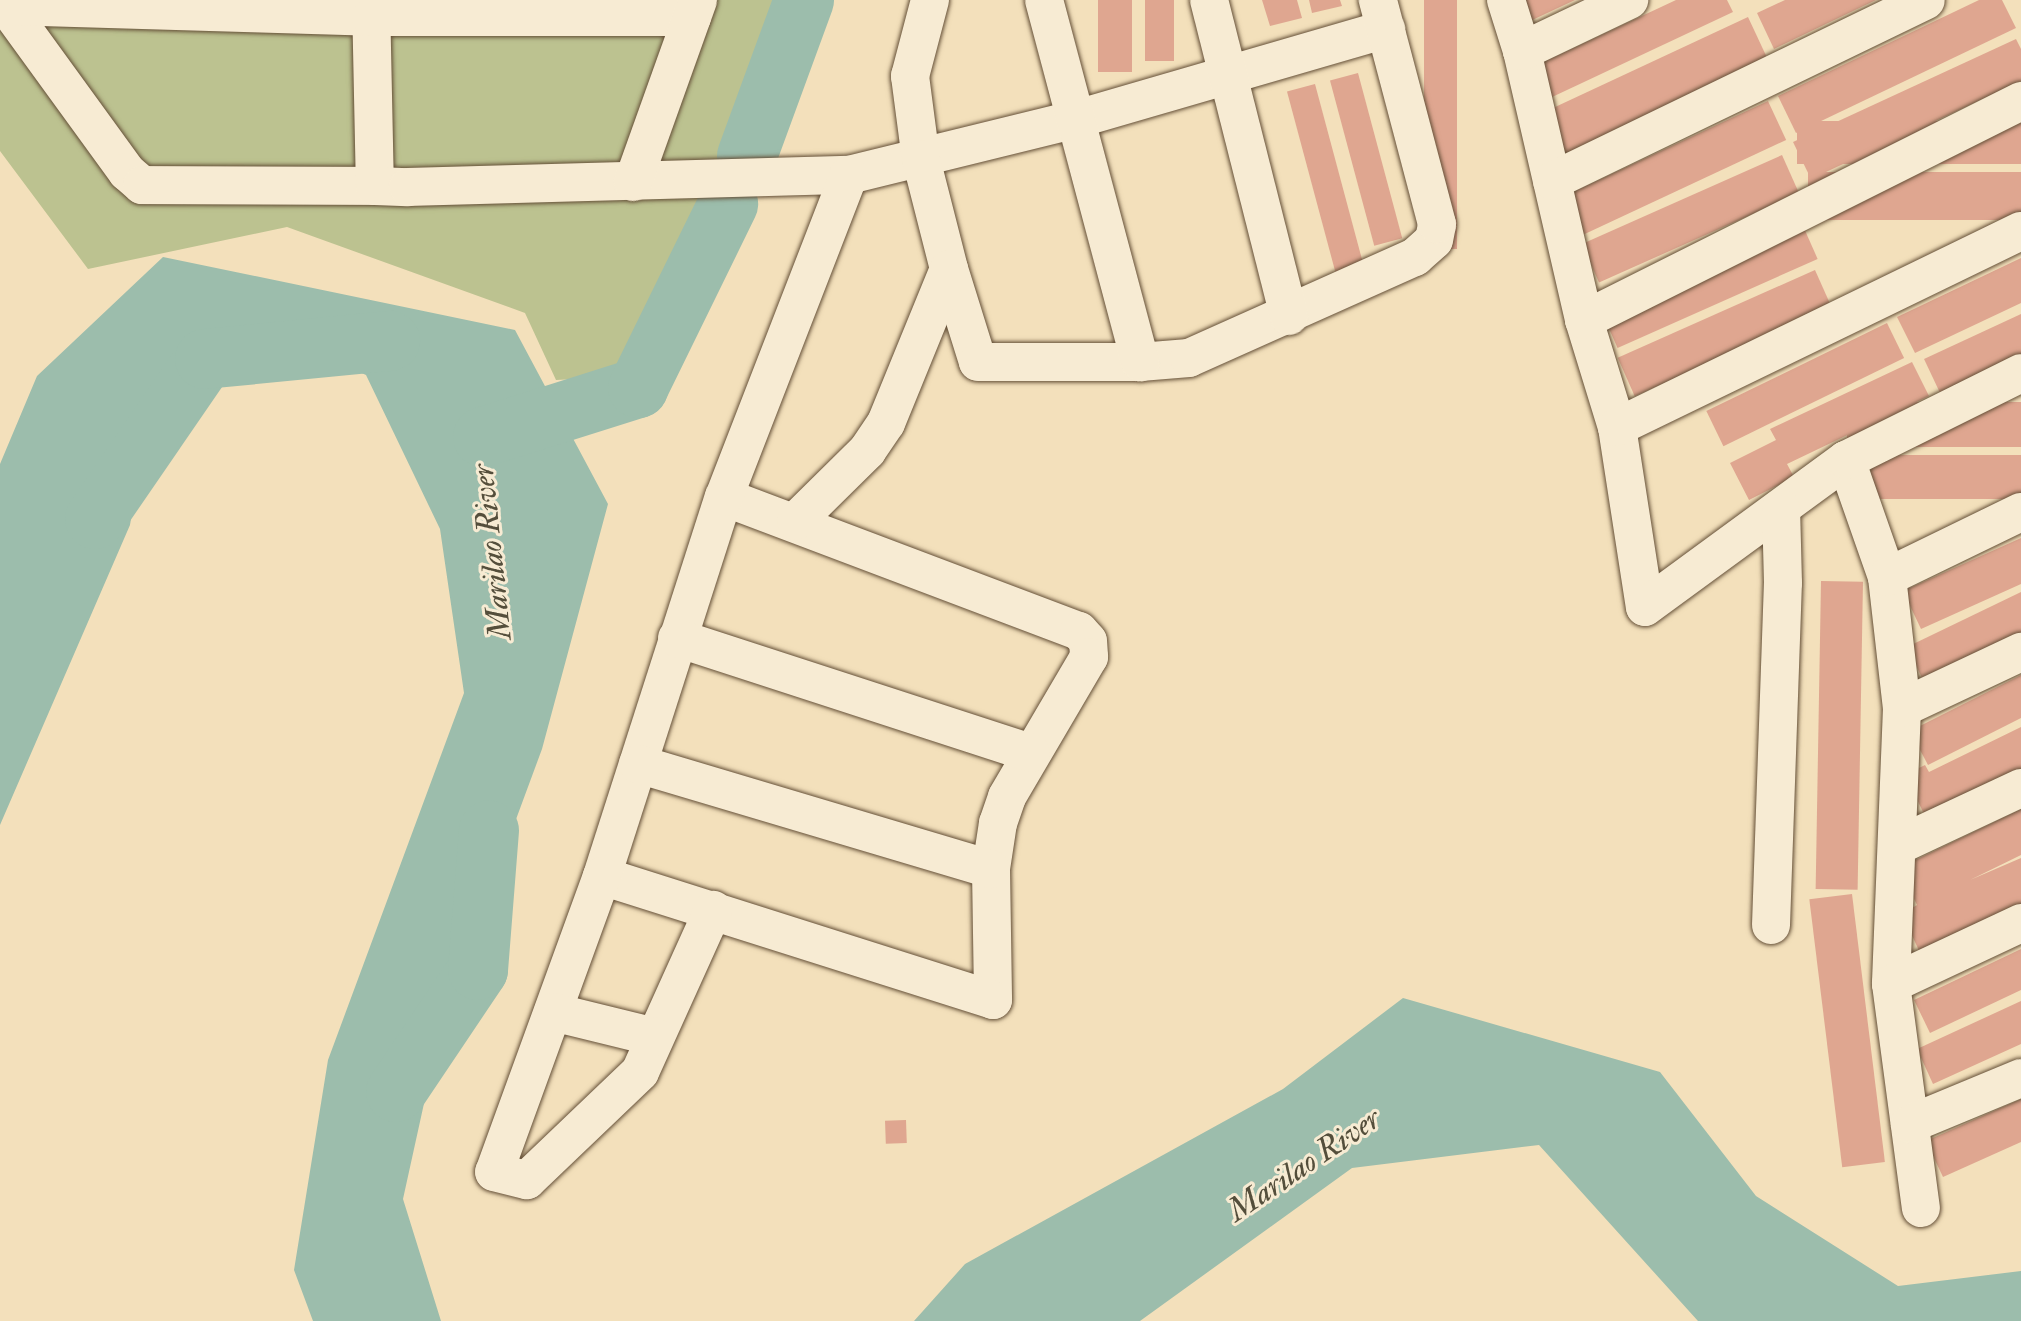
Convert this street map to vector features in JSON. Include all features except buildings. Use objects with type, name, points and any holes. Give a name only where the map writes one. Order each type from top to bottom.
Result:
[{"type":"street","points":[[5,3],[127,172],[142,185],[375,186],[849,175],[921,159],[1077,119],[1227,74],[1382,15],[1437,224],[1434,240],[1415,257],[1289,316],[1189,358],[1140,362],[978,362],[949,269],[921,159],[910,76],[930,0]]},
{"type":"street","points":[[1044,0],[1140,362]]},
{"type":"street","points":[[1209,0],[1289,316]]},
{"type":"street","points":[[1506,0],[1522,51],[1584,320],[1617,427],[1645,607],[1846,460],[2021,373]]},
{"type":"street","points":[[1522,51],[1629,0]]},
{"type":"street","points":[[1552,181],[1926,0]]},
{"type":"street","points":[[5,3],[371,9],[695,8],[633,182]]},
{"type":"street","points":[[371,9],[375,186]]},
{"type":"street","points":[[1584,320],[2021,101]]},
{"type":"street","points":[[713,910],[640,1072],[527,1180],[494,1172],[602,876],[724,497],[849,175]]},
{"type":"street","points":[[1617,427],[2021,231]]},
{"type":"street","points":[[796,521],[867,451],[886,423],[949,269]]},
{"type":"street","points":[[1846,460],[1887,577],[1902,708],[1891,984],[1921,1208]]},
{"type":"street","points":[[602,876],[993,1000],[991,869],[998,823],[1007,797],[1031,753],[1089,657],[1088,641],[1079,631],[796,521],[724,497]]},
{"type":"street","points":[[1771,925],[1783,583],[1781,508]]},
{"type":"street","points":[[1887,577],[2021,512]]},
{"type":"street","points":[[677,638],[1031,753]]},
{"type":"street","points":[[1902,708],[2021,652]]},
{"type":"street","points":[[638,764],[991,869]]},
{"type":"street","points":[[1897,846],[2021,788]]},
{"type":"street","points":[[1891,984],[2021,923]]},
{"type":"street","points":[[553,1012],[655,1037]]},
{"type":"street","points":[[1910,1124],[2021,1078]]},
{"type":"green space","points":[[0,0],[793,0],[703,233],[633,376],[556,380],[525,313],[287,227],[88,269],[0,151]]},
{"type":"water","points":[[163,257],[515,330],[608,504],[542,749],[443,1017],[403,1199],[441,1321],[313,1321],[294,1270],[328,1060],[464,693],[440,529],[366,375],[305,348],[152,393],[130,525],[0,825],[0,464],[37,376]]},
{"type":"water","points":[[1403,998],[1660,1072],[1756,1196],[1898,1286],[2021,1271],[2021,1321],[1698,1321],[1539,1145],[1352,1168],[1140,1321],[914,1321],[965,1264],[1283,1089]]},
{"type":"waterway","points":[[747,156],[804,0]]},
{"type":"waterway","points":[[483,437],[638,388],[728,204]]},
{"type":"waterway","name":"Marilao River","points":[[95,519],[205,359],[390,341]]},
{"type":"waterway","name":"Marilao River","points":[[396,1092],[478,970],[489,830]]}]
